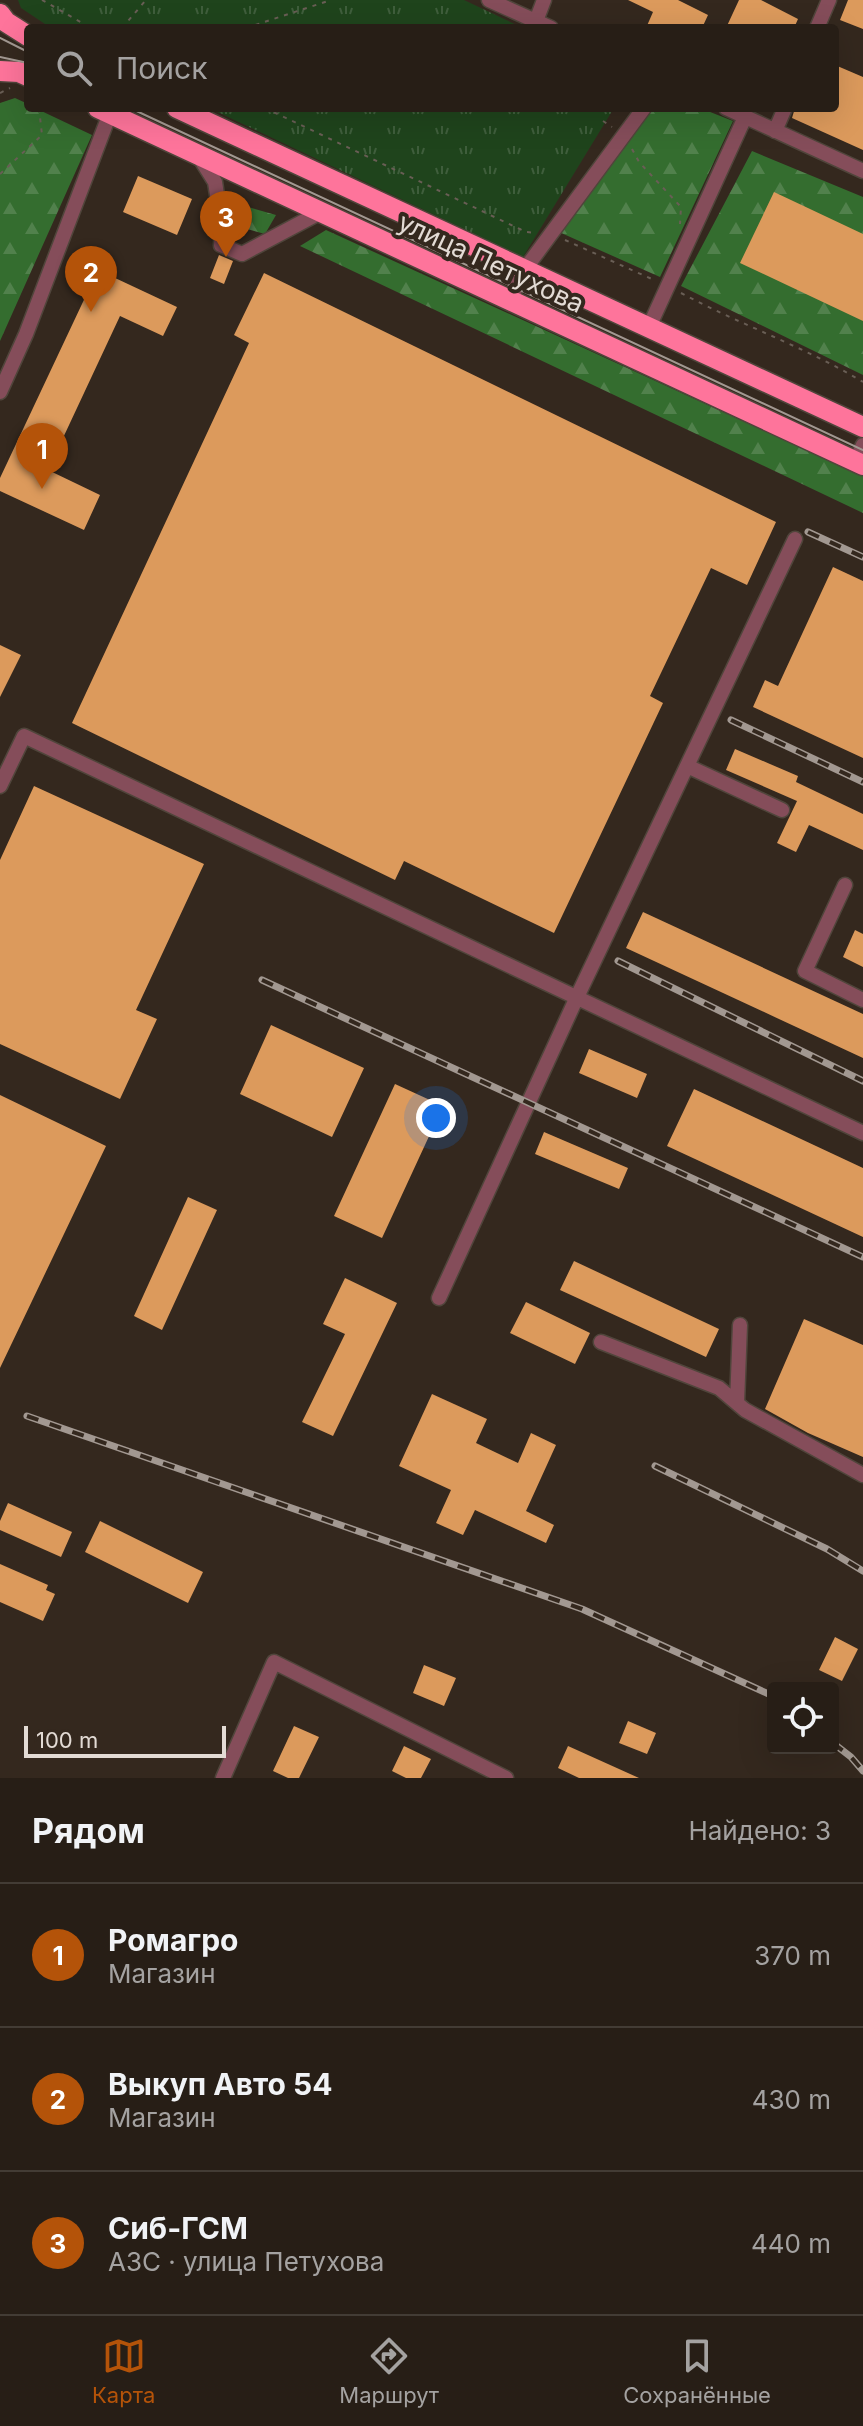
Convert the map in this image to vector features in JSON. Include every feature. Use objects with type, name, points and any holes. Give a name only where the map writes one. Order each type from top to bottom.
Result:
[{"type":"highway","points":[[0,14],[6,22],[24,33]]},
{"type":"highway","points":[[0,71],[24,74]]},
{"type":"highway","name":"улица Петухова","points":[[111,112],[510,300],[861,457]]},
{"type":"highway","name":"улица Петухова","points":[[186,112],[863,427]]},
{"type":"street","points":[[489,0],[542,24]]},
{"type":"street","points":[[536,21],[544,0]]},
{"type":"street","points":[[819,24],[829,0]]},
{"type":"street","points":[[0,392],[31,320],[106,112]]},
{"type":"street","points":[[510,300],[525,269],[641,112]]},
{"type":"street","points":[[734,112],[863,171]]},
{"type":"street","points":[[775,131],[783,112]]},
{"type":"street","points":[[649,327],[745,117]]},
{"type":"street","points":[[198,155],[215,182],[222,227],[221,245],[242,254],[321,212]]},
{"type":"street","points":[[439,1298],[577,997],[795,539]]},
{"type":"street","points":[[0,786],[24,736],[863,1133]]},
{"type":"street","points":[[687,766],[782,810]]},
{"type":"street","points":[[845,885],[805,971],[863,1000]]},
{"type":"street","points":[[737,1403],[740,1325]]},
{"type":"street","points":[[601,1342],[719,1388],[745,1410],[863,1475]]},
{"type":"street","points":[[223,1778],[274,1662],[506,1778]]},
{"type":"path","points":[[42,0],[84,24]]},
{"type":"path","points":[[125,24],[146,0]]},
{"type":"path","points":[[258,24],[331,0]]},
{"type":"path","points":[[0,174],[42,135],[39,112]]},
{"type":"path","points":[[273,112],[526,232],[551,234],[668,286],[722,315],[825,359],[863,382]]},
{"type":"path","points":[[603,121],[624,135],[639,162],[681,207],[680,232]]},
{"type":"green space","points":[[18,0],[464,0],[515,24],[45,24],[21,8]]},
{"type":"green space","points":[[15,98],[24,102],[24,112],[43,112],[92,135],[0,341],[0,103]]},
{"type":"green space","points":[[217,112],[612,112],[523,257]]},
{"type":"green space","points":[[650,112],[710,112],[733,121],[660,277],[559,232]]},
{"type":"green space","points":[[752,151],[863,197],[863,375],[681,286]]},
{"type":"green space","points":[[248,207],[276,215],[265,234],[247,229]]},
{"type":"green space","points":[[326,230],[863,476],[863,513],[300,246]]},
{"type":"building","points":[[628,0],[678,0],[708,15],[704,24],[648,24],[653,12]]},
{"type":"building","points":[[739,0],[761,0],[798,19],[796,24],[728,24]]},
{"type":"building","points":[[848,0],[863,0],[863,29],[840,20]]},
{"type":"building","points":[[839,67],[863,77],[863,150],[792,118],[794,112],[839,112]]},
{"type":"building","points":[[138,176],[192,199],[177,235],[123,212]]},
{"type":"building","points":[[774,192],[863,234],[863,321],[740,263]]},
{"type":"building","points":[[219,255],[233,261],[224,284],[210,278]]},
{"type":"building","points":[[98,270],[177,307],[163,336],[120,316],[48,470],[100,495],[84,530],[0,491],[0,478]]},
{"type":"building","points":[[264,273],[776,522],[747,585],[711,568],[650,696],[663,703],[554,933],[404,861],[395,880],[72,723],[249,343],[234,335]]},
{"type":"building","points":[[833,567],[863,581],[863,758],[753,707],[765,680],[778,686]]},
{"type":"building","points":[[0,645],[21,655],[0,697]]},
{"type":"building","points":[[735,749],[798,776],[796,782],[863,814],[863,850],[809,825],[796,852],[777,843],[797,801],[726,770]]},
{"type":"building","points":[[34,786],[204,864],[136,1010],[157,1019],[120,1099],[0,1044],[0,860]]},
{"type":"building","points":[[643,912],[863,1014],[863,1058],[626,948]]},
{"type":"building","points":[[855,930],[863,934],[863,967],[843,957]]},
{"type":"building","points":[[271,1025],[364,1068],[332,1137],[240,1094]]},
{"type":"building","points":[[589,1049],[647,1074],[637,1098],[579,1073]]},
{"type":"building","points":[[395,1084],[443,1106],[382,1238],[334,1216]]},
{"type":"building","points":[[694,1089],[863,1168],[863,1237],[667,1146]]},
{"type":"building","points":[[0,1095],[106,1146],[0,1368]]},
{"type":"building","points":[[544,1132],[628,1168],[619,1189],[535,1154]]},
{"type":"building","points":[[188,1197],[217,1210],[162,1330],[134,1316]]},
{"type":"building","points":[[574,1261],[719,1329],[706,1357],[560,1290]]},
{"type":"building","points":[[345,1278],[397,1303],[333,1436],[302,1422],[345,1334],[323,1324]]},
{"type":"building","points":[[526,1302],[590,1333],[575,1364],[510,1333]]},
{"type":"building","points":[[804,1319],[863,1345],[863,1457],[808,1433],[765,1409]]},
{"type":"building","points":[[432,1394],[487,1419],[476,1443],[518,1463],[531,1433],[556,1445],[526,1511],[554,1525],[546,1543],[475,1510],[463,1535],[436,1523],[451,1490],[399,1466]]},
{"type":"building","points":[[8,1503],[72,1532],[61,1557],[0,1530],[0,1521]]},
{"type":"building","points":[[100,1521],[203,1572],[188,1603],[85,1552]]},
{"type":"building","points":[[0,1564],[48,1585],[46,1590],[55,1594],[43,1621],[0,1602]]},
{"type":"building","points":[[835,1637],[858,1649],[842,1681],[819,1670]]},
{"type":"building","points":[[424,1665],[456,1678],[444,1706],[413,1693]]},
{"type":"building","points":[[628,1721],[656,1733],[647,1754],[619,1743]]},
{"type":"building","points":[[294,1726],[319,1737],[299,1778],[288,1778],[273,1771]]},
{"type":"building","points":[[404,1746],[431,1759],[421,1778],[406,1778],[392,1771]]},
{"type":"building","points":[[568,1746],[639,1778],[579,1778],[558,1768]]},
{"type":"tram line","points":[[0,38],[24,50]]},
{"type":"tram line","points":[[0,57],[24,62]]},
{"type":"tram line","points":[[139,112],[863,450]]},
{"type":"railway","points":[[808,532],[863,557]]},
{"type":"railway","points":[[731,720],[863,782]]},
{"type":"railway","points":[[618,961],[863,1081]]},
{"type":"railway","points":[[262,980],[863,1257]]},
{"type":"railway","points":[[27,1416],[582,1609],[767,1693]]},
{"type":"railway","points":[[655,1466],[827,1549],[863,1571]]},
{"type":"railway","points":[[839,1748],[863,1771]]},
{"type":"place","name":"Сиб-ГСМ","points":[[226,257]]},
{"type":"place","name":"Выкуп Авто 54","points":[[91,312]]},
{"type":"place","name":"Ромагро","points":[[42,489]]}]
